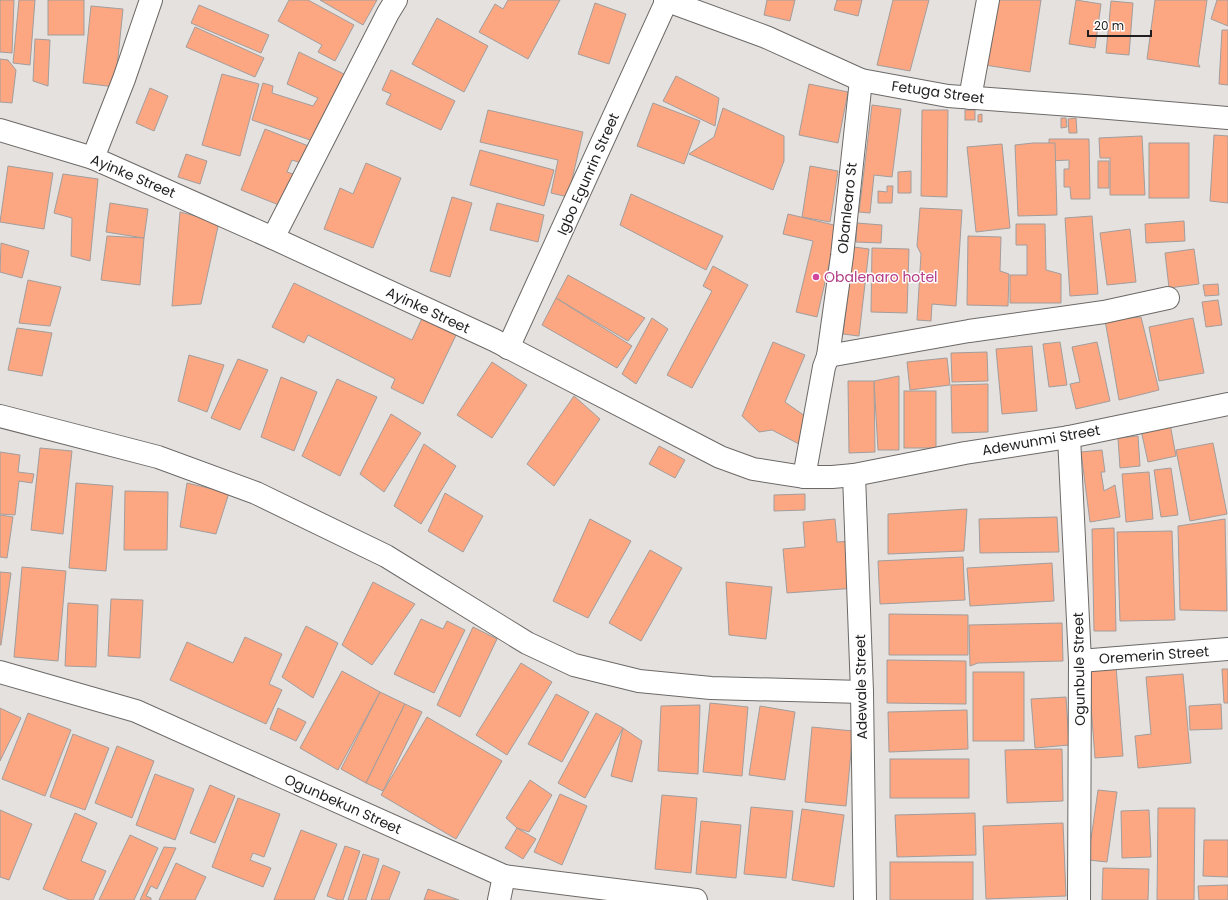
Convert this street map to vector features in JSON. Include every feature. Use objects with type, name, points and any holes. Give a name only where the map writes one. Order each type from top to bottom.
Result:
[{"type":"street","points":[[93,158],[124,79],[151,0]]},
{"type":"street","points":[[273,238],[396,0]]},
{"type":"street","name":"Fetuga Street","points":[[666,0],[766,37],[861,80],[948,96],[1228,118]]},
{"type":"street","name":"Igbo Egunrin Street","points":[[508,348],[666,0]]},
{"type":"street","points":[[970,98],[988,0]]},
{"type":"street","name":"Obanlearo St","points":[[804,477],[824,367],[828,356],[842,256],[861,80]]},
{"type":"street","name":"Ayinke Street","points":[[0,130],[93,158],[273,238],[494,340],[720,457],[753,469],[804,477],[854,475]]},
{"type":"street","points":[[828,356],[969,331],[1104,312],[1168,298]]},
{"type":"street","name":"Adewunmi Street","points":[[854,475],[965,453],[1069,438],[1228,404]]},
{"type":"street","points":[[0,416],[158,457],[256,492],[386,556],[527,642],[574,665],[639,681],[711,688],[862,692]]},
{"type":"street","name":"Ogunbule Street","points":[[1069,438],[1080,661],[1079,900]]},
{"type":"street","name":"Adewale Street","points":[[854,475],[862,692],[865,900]]},
{"type":"street","name":"Oremerin Street","points":[[1080,661],[1228,649]]},
{"type":"street","name":"Ogunbekun Street","points":[[0,672],[136,711],[504,876],[696,900]]},
{"type":"street","points":[[499,900],[504,876]]},
{"type":"building","points":[[0,0],[14,0],[12,53],[0,52]]},
{"type":"building","points":[[19,0],[35,0],[30,65],[13,63]]},
{"type":"building","points":[[48,0],[84,0],[84,35],[48,35]]},
{"type":"building","points":[[289,0],[308,0],[354,25],[335,61],[318,52],[322,45],[278,21]]},
{"type":"building","points":[[320,0],[377,0],[363,25]]},
{"type":"building","points":[[508,0],[560,0],[528,59],[479,32],[495,4],[503,9]]},
{"type":"building","points":[[767,0],[795,0],[790,21],[764,15]]},
{"type":"building","points":[[837,0],[862,0],[858,16],[834,10]]},
{"type":"building","points":[[893,0],[929,0],[910,71],[877,65]]},
{"type":"building","points":[[995,0],[1041,0],[1030,72],[985,65]]},
{"type":"building","points":[[1076,0],[1101,4],[1095,48],[1069,44]]},
{"type":"building","points":[[1155,0],[1207,0],[1198,63],[1200,67],[1147,59]]},
{"type":"building","points":[[1217,0],[1228,0],[1228,26],[1211,19]]},
{"type":"building","points":[[1111,1],[1133,3],[1129,55],[1106,53]]},
{"type":"building","points":[[595,3],[626,14],[609,64],[578,54]]},
{"type":"building","points":[[199,5],[269,35],[261,53],[191,23]]},
{"type":"building","points":[[91,6],[123,9],[115,87],[83,83]]},
{"type":"building","points":[[437,18],[488,46],[464,92],[412,64]]},
{"type":"building","points":[[195,27],[264,58],[255,77],[186,47]]},
{"type":"building","points":[[1222,30],[1228,30],[1228,85],[1219,84]]},
{"type":"building","points":[[35,39],[50,40],[48,86],[33,81]]},
{"type":"building","points":[[299,52],[348,76],[348,82],[340,82],[316,142],[252,120],[263,83],[273,86],[272,93],[313,106],[318,98],[287,84]]},
{"type":"building","points":[[0,59],[8,60],[16,70],[12,103],[0,102]]},
{"type":"building","points":[[391,70],[455,101],[441,130],[386,104],[391,94],[382,90]]},
{"type":"building","points":[[222,74],[259,84],[240,156],[202,145]]},
{"type":"building","points":[[676,76],[719,98],[715,126],[663,101]]},
{"type":"building","points":[[809,84],[848,92],[838,143],[799,135]]},
{"type":"building","points":[[150,88],[168,96],[154,131],[136,123]]},
{"type":"building","points":[[653,103],[700,121],[684,164],[637,146]]},
{"type":"building","points":[[872,105],[901,109],[892,177],[874,175],[870,213],[859,212]]},
{"type":"building","points":[[723,108],[784,136],[784,161],[773,190],[689,154],[714,137]]},
{"type":"building","points":[[488,110],[583,132],[568,197],[551,193],[558,160],[480,142]]},
{"type":"building","points":[[922,110],[948,110],[947,197],[921,196]]},
{"type":"building","points":[[965,110],[975,110],[975,120],[965,120]]},
{"type":"building","points":[[982,114],[982,122],[978,122],[978,115]]},
{"type":"building","points":[[1061,118],[1066,118],[1067,127],[1061,128]]},
{"type":"building","points":[[1076,118],[1077,133],[1069,133],[1068,119]]},
{"type":"building","points":[[265,129],[311,147],[304,164],[292,160],[287,172],[296,175],[284,207],[241,190]]},
{"type":"building","points":[[1214,135],[1228,136],[1228,203],[1210,201]]},
{"type":"building","points":[[1142,136],[1145,195],[1110,195],[1110,158],[1100,158],[1099,138]]},
{"type":"building","points":[[1049,139],[1089,139],[1090,199],[1071,199],[1070,187],[1064,187],[1064,169],[1069,169],[1069,160],[1049,161]]},
{"type":"building","points":[[1055,143],[1057,215],[1018,216],[1015,145]]},
{"type":"building","points":[[1149,143],[1189,143],[1189,198],[1149,198]]},
{"type":"building","points":[[1002,144],[1010,228],[976,232],[967,147]]},
{"type":"building","points":[[480,150],[554,170],[544,206],[470,185]]},
{"type":"building","points":[[186,154],[207,161],[200,184],[178,177]]},
{"type":"building","points":[[1098,161],[1109,161],[1109,188],[1098,188]]},
{"type":"building","points":[[366,163],[401,178],[373,248],[324,229],[340,188],[353,194]]},
{"type":"building","points":[[8,166],[53,173],[44,229],[0,222]]},
{"type":"building","points":[[810,166],[838,171],[830,222],[802,217]]},
{"type":"building","points":[[911,171],[911,193],[898,193],[898,172]]},
{"type":"building","points":[[63,174],[98,179],[90,261],[71,256],[72,218],[54,213]]},
{"type":"building","points":[[887,186],[893,186],[892,203],[878,203],[878,191],[887,192]]},
{"type":"building","points":[[631,194],[723,236],[706,270],[620,225]]},
{"type":"building","points":[[452,197],[472,203],[450,277],[430,271]]},
{"type":"building","points":[[110,203],[148,209],[144,238],[106,232]]},
{"type":"building","points":[[497,203],[544,215],[538,242],[490,230]]},
{"type":"building","points":[[920,208],[962,210],[956,306],[932,304],[931,321],[917,320],[921,254],[917,246]]},
{"type":"building","points":[[180,212],[219,222],[201,304],[172,306]]},
{"type":"building","name":"Obalenaro hotel","points":[[788,214],[838,226],[817,317],[796,312],[813,241],[783,234]]},
{"type":"building","points":[[1092,216],[1098,294],[1070,296],[1065,218]]},
{"type":"building","points":[[1184,221],[1185,241],[1146,243],[1145,224]]},
{"type":"building","points":[[857,223],[882,225],[881,243],[856,242]]},
{"type":"building","points":[[1016,224],[1045,224],[1046,270],[1061,274],[1061,303],[1010,303],[1010,275],[1027,275],[1027,245],[1016,245]]},
{"type":"building","points":[[1130,229],[1136,282],[1107,285],[1100,233]]},
{"type":"building","points":[[107,236],[144,238],[140,285],[101,280]]},
{"type":"building","points":[[968,236],[1001,237],[1000,271],[1009,274],[1008,306],[967,305]]},
{"type":"building","points":[[1,243],[29,251],[22,278],[0,272]]},
{"type":"building","points":[[854,247],[869,249],[859,336],[843,334]]},
{"type":"building","points":[[872,248],[909,249],[907,313],[871,312]]},
{"type":"building","points":[[1194,249],[1199,284],[1169,288],[1165,253]]},
{"type":"building","points":[[713,266],[748,285],[692,388],[667,375],[712,291],[703,286]]},
{"type":"building","points":[[568,275],[645,318],[628,341],[556,298]]},
{"type":"building","points":[[28,280],[61,287],[50,326],[19,323]]},
{"type":"building","points":[[294,283],[412,340],[424,314],[458,331],[423,404],[391,388],[395,379],[308,335],[304,343],[272,327]]},
{"type":"building","points":[[1218,284],[1219,295],[1205,296],[1203,285]]},
{"type":"building","points":[[556,298],[632,346],[617,368],[542,325]]},
{"type":"building","points":[[1218,300],[1222,325],[1206,327],[1202,302]]},
{"type":"building","points":[[1141,317],[1159,390],[1119,400],[1105,320]]},
{"type":"building","points":[[652,318],[668,329],[636,384],[622,374]]},
{"type":"building","points":[[1193,318],[1204,373],[1159,381],[1149,327]]},
{"type":"building","points":[[17,328],[52,333],[42,376],[8,370]]},
{"type":"building","points":[[773,342],[805,355],[785,402],[805,416],[799,444],[772,430],[759,432],[742,416]]},
{"type":"building","points":[[1060,342],[1067,385],[1049,387],[1043,344]]},
{"type":"building","points":[[1097,342],[1110,401],[1076,409],[1070,384],[1080,382],[1072,347]]},
{"type":"building","points":[[1032,346],[1037,411],[1002,414],[996,349]]},
{"type":"building","points":[[987,352],[988,381],[952,382],[951,353]]},
{"type":"building","points":[[189,355],[224,365],[207,412],[178,401]]},
{"type":"building","points":[[947,358],[950,385],[910,390],[907,362]]},
{"type":"building","points":[[238,359],[268,370],[240,430],[211,418]]},
{"type":"building","points":[[492,362],[527,385],[492,438],[457,415]]},
{"type":"building","points":[[899,376],[899,450],[878,450],[874,381]]},
{"type":"building","points":[[281,377],[317,392],[294,451],[261,437]]},
{"type":"building","points":[[337,379],[377,397],[340,476],[302,456]]},
{"type":"building","points":[[848,381],[874,381],[875,452],[849,453]]},
{"type":"building","points":[[988,384],[988,432],[952,433],[951,385]]},
{"type":"building","points":[[904,391],[936,391],[936,448],[904,448]]},
{"type":"building","points":[[574,396],[600,419],[554,486],[527,464]]},
{"type":"building","points":[[391,414],[421,433],[384,492],[360,474]]},
{"type":"building","points":[[1170,424],[1176,456],[1148,462],[1141,430]]},
{"type":"building","points":[[1138,436],[1140,466],[1120,468],[1118,438]]},
{"type":"building","points":[[1213,443],[1227,514],[1190,521],[1176,450]]},
{"type":"building","points":[[424,444],[456,466],[421,524],[394,506]]},
{"type":"building","points":[[659,446],[685,460],[675,478],[649,464]]},
{"type":"building","points":[[40,448],[72,451],[63,534],[31,530]]},
{"type":"building","points":[[1102,450],[1105,472],[1101,472],[1104,491],[1115,485],[1120,517],[1090,522],[1081,452]]},
{"type":"building","points":[[0,452],[20,455],[18,472],[34,474],[32,483],[19,481],[15,515],[0,514]]},
{"type":"building","points":[[1171,468],[1178,515],[1161,517],[1154,470]]},
{"type":"building","points":[[1149,472],[1153,519],[1126,522],[1122,474]]},
{"type":"building","points":[[76,483],[113,486],[106,571],[69,568]]},
{"type":"building","points":[[187,483],[229,493],[216,534],[180,527]]},
{"type":"building","points":[[125,491],[168,492],[167,550],[124,550]]},
{"type":"building","points":[[445,493],[483,516],[463,552],[428,531]]},
{"type":"building","points":[[805,494],[805,510],[774,511],[774,495]]},
{"type":"building","points":[[967,509],[964,551],[888,554],[888,514]]},
{"type":"building","points":[[0,515],[13,517],[7,558],[0,557]]},
{"type":"building","points":[[1057,517],[1059,552],[980,553],[979,519]]},
{"type":"building","points":[[590,519],[631,541],[588,618],[553,601]]},
{"type":"building","points":[[835,519],[837,542],[852,541],[856,588],[787,593],[783,549],[805,547],[803,522]]},
{"type":"building","points":[[1225,519],[1227,611],[1180,610],[1178,526]]},
{"type":"building","points":[[1114,528],[1116,631],[1094,631],[1092,529]]},
{"type":"building","points":[[1172,531],[1175,620],[1120,621],[1117,532]]},
{"type":"building","points":[[650,550],[682,568],[641,641],[609,623]]},
{"type":"building","points":[[963,557],[965,600],[880,604],[878,561]]},
{"type":"building","points":[[1052,563],[1054,601],[970,606],[967,568]]},
{"type":"building","points":[[22,567],[66,571],[58,661],[14,657]]},
{"type":"building","points":[[0,572],[11,573],[1,645],[0,645]]},
{"type":"building","points":[[373,582],[415,604],[372,665],[342,645]]},
{"type":"building","points":[[726,582],[772,587],[766,639],[729,635]]},
{"type":"building","points":[[111,599],[143,600],[140,658],[108,656]]},
{"type":"building","points":[[68,603],[98,605],[96,667],[65,666]]},
{"type":"building","points":[[889,614],[968,615],[968,655],[889,655]]},
{"type":"building","points":[[421,619],[443,629],[447,621],[465,630],[434,693],[394,674]]},
{"type":"building","points":[[1062,623],[1063,661],[978,663],[970,666],[969,625]]},
{"type":"building","points":[[306,626],[338,643],[313,698],[282,677]]},
{"type":"building","points":[[473,627],[497,639],[460,717],[437,705]]},
{"type":"building","points":[[245,637],[282,654],[269,684],[282,690],[266,724],[170,680],[187,642],[233,663]]},
{"type":"building","points":[[887,660],[966,661],[966,704],[887,703]]},
{"type":"building","points":[[521,663],[552,682],[507,755],[476,735]]},
{"type":"building","points":[[1116,666],[1123,756],[1095,758],[1088,667]]},
{"type":"building","points":[[1222,669],[1228,669],[1228,703],[1224,703]]},
{"type":"building","points":[[342,671],[380,692],[338,770],[300,748]]},
{"type":"building","points":[[973,672],[1024,672],[1024,741],[973,741]]},
{"type":"building","points":[[1183,674],[1191,763],[1138,768],[1135,736],[1151,734],[1146,677]]},
{"type":"building","points":[[380,692],[405,704],[366,783],[341,769]]},
{"type":"building","points":[[556,694],[589,712],[562,762],[528,744]]},
{"type":"building","points":[[1066,697],[1069,745],[1035,748],[1031,699]]},
{"type":"building","points":[[710,703],[748,707],[742,776],[703,772]]},
{"type":"building","points":[[405,704],[422,712],[383,791],[366,783]]},
{"type":"building","points":[[1221,704],[1222,729],[1190,730],[1189,706]]},
{"type":"building","points":[[700,705],[698,774],[658,771],[661,706]]},
{"type":"building","points":[[760,706],[795,712],[785,780],[749,775]]},
{"type":"building","points":[[0,708],[21,718],[0,761]]},
{"type":"building","points":[[278,708],[306,722],[296,741],[270,729]]},
{"type":"building","points":[[967,710],[968,749],[889,752],[888,712]]},
{"type":"building","points":[[28,713],[71,730],[45,796],[2,779]]},
{"type":"building","points":[[596,713],[623,728],[585,798],[558,783]]},
{"type":"building","points":[[427,717],[502,761],[456,839],[381,795]]},
{"type":"building","points":[[812,727],[853,731],[846,806],[805,802]]},
{"type":"building","points":[[623,728],[642,741],[632,782],[611,776]]},
{"type":"building","points":[[73,734],[109,748],[85,810],[50,797]]},
{"type":"building","points":[[117,746],[154,761],[132,818],[95,803]]},
{"type":"building","points":[[1062,749],[1063,801],[1007,803],[1005,750]]},
{"type":"building","points":[[890,759],[969,759],[969,798],[890,798]]},
{"type":"building","points":[[155,774],[194,789],[175,840],[136,825]]},
{"type":"building","points":[[530,780],[552,795],[529,832],[517,828],[506,818]]},
{"type":"building","points":[[210,785],[235,796],[215,843],[190,833]]},
{"type":"building","points":[[1098,790],[1117,792],[1107,862],[1088,860]]},
{"type":"building","points":[[560,794],[587,806],[562,865],[534,852]]},
{"type":"building","points":[[662,795],[697,798],[691,873],[655,869]]},
{"type":"building","points":[[238,798],[280,814],[264,857],[253,853],[250,860],[271,868],[263,887],[212,867]]},
{"type":"building","points":[[751,807],[793,811],[786,878],[744,874]]},
{"type":"building","points":[[1158,808],[1195,808],[1194,900],[1157,900]]},
{"type":"building","points":[[802,809],[844,815],[834,887],[792,880]]},
{"type":"building","points":[[0,810],[32,824],[9,880],[0,877]]},
{"type":"building","points":[[1149,810],[1151,857],[1122,858],[1121,811]]},
{"type":"building","points":[[75,813],[97,823],[81,861],[106,871],[93,900],[69,900],[43,889]]},
{"type":"building","points":[[975,813],[976,855],[897,857],[895,815]]},
{"type":"building","points":[[701,821],[741,825],[736,878],[696,874]]},
{"type":"building","points":[[1063,823],[1066,896],[986,899],[983,826]]},
{"type":"building","points":[[517,828],[536,839],[523,859],[505,848]]},
{"type":"building","points":[[301,830],[337,844],[314,900],[274,900]]},
{"type":"building","points":[[130,835],[158,848],[134,900],[99,900]]},
{"type":"building","points":[[1204,840],[1228,840],[1228,877],[1203,876]]},
{"type":"building","points":[[345,846],[360,851],[343,900],[338,900],[327,896]]},
{"type":"building","points":[[164,847],[176,848],[157,889],[151,886],[146,896],[151,898],[151,900],[140,900]]},
{"type":"building","points":[[363,854],[379,859],[366,900],[348,900]]},
{"type":"building","points":[[890,862],[973,862],[973,900],[890,900]]},
{"type":"building","points":[[176,863],[206,877],[195,900],[159,900]]},
{"type":"building","points":[[383,865],[400,872],[389,900],[371,900]]},
{"type":"building","points":[[1103,868],[1149,869],[1148,900],[1102,900]]},
{"type":"building","points":[[1228,885],[1228,900],[1199,900],[1198,886]]},
{"type":"building","points":[[428,889],[459,900],[424,900]]},
{"type":"place","name":"Obalenaro hotel","points":[[816,277]]}]
